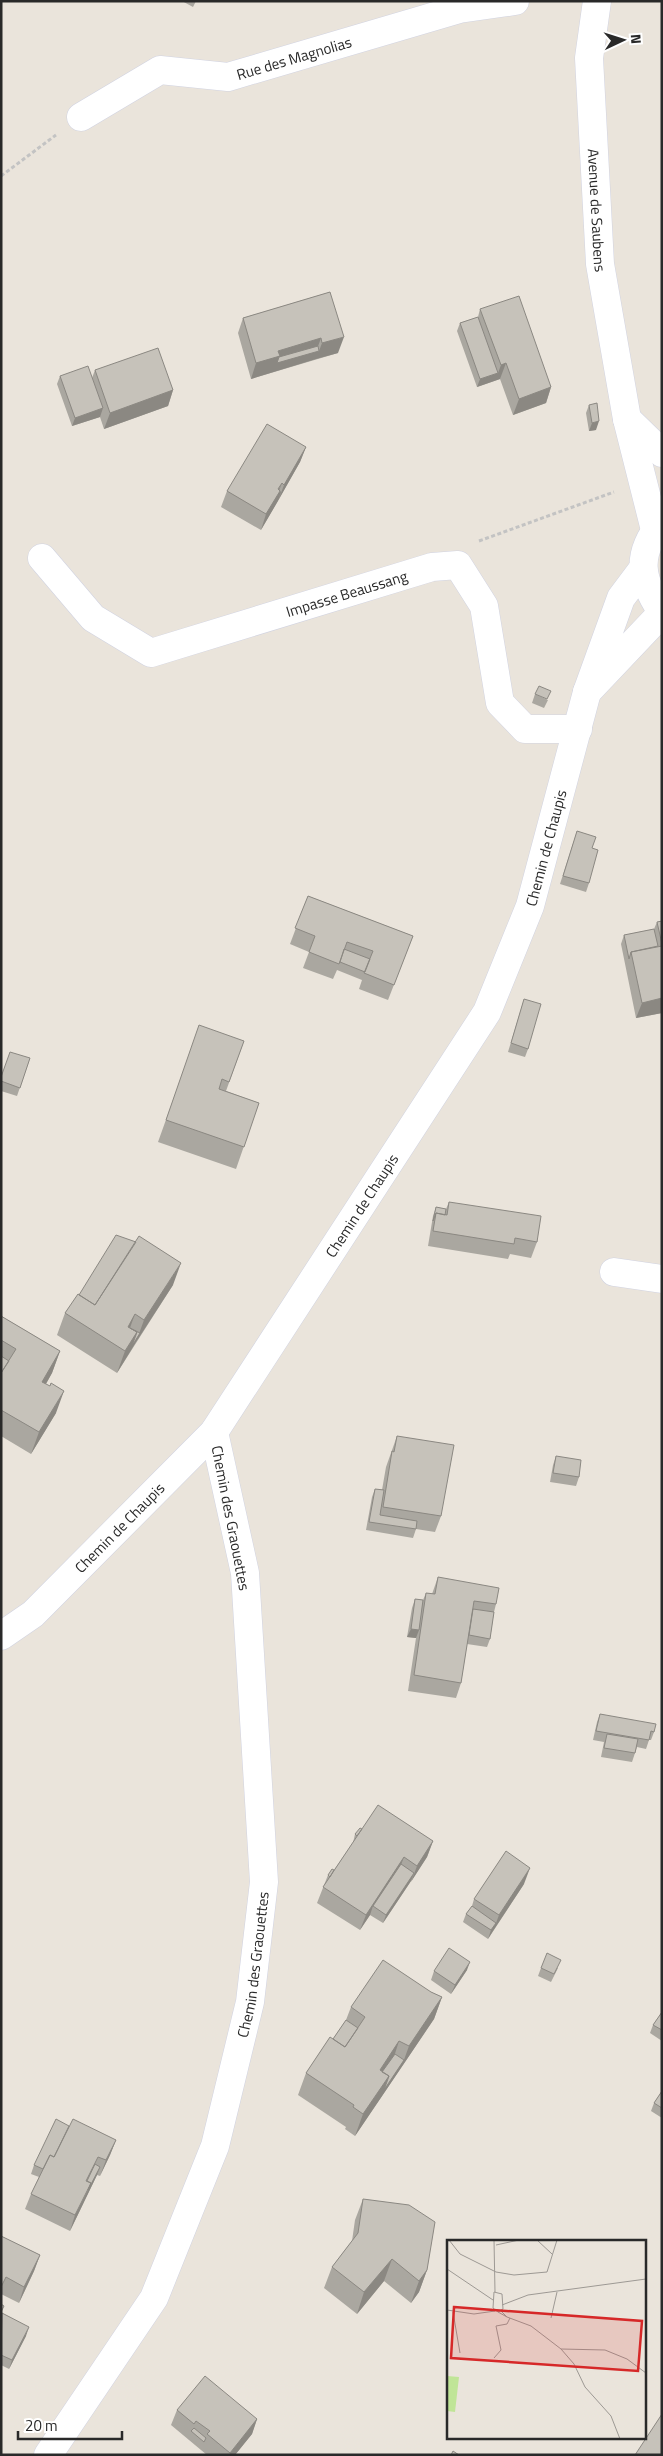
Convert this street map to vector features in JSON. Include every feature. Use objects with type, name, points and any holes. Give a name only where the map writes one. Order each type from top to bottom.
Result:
[{"type":"street","name":"Rue des Magnolias","points":[[81,117],[160,70],[228,77],[459,9],[515,1]]},
{"type":"street","name":"Avenue de Saubens","points":[[597,1],[589,58],[600,264],[627,419],[642,478],[658,526]]},
{"type":"street","points":[[627,419],[662,453]]},
{"type":"street","points":[[658,526],[646,553],[642,570],[649,593],[662,612]]},
{"type":"street","name":"Impasse Beaussang","points":[[42,558],[93,618],[151,653],[432,567],[458,565]]},
{"type":"street","points":[[458,565],[484,606],[500,703],[525,728],[578,729]]},
{"type":"street","name":"Chemin de Chaupis","points":[[1,1636],[33,1614],[214,1432],[488,1012],[530,906],[587,692],[621,598],[642,570]]},
{"type":"street","name":"Chemin de Chaupis","points":[[587,692],[662,612]]},
{"type":"street","points":[[614,1272],[662,1279]]},
{"type":"street","name":"Chemin des Graouettes","points":[[48,2455],[154,2298],[215,2146],[250,2002],[264,1882],[246,1583],[214,1432]]},
{"type":"path","points":[[1,176],[81,117]]},
{"type":"path","points":[[458,565],[473,543],[619,491],[642,478]]},
{"type":"building","points":[[330,292],[344,337],[322,343],[321,338],[278,351],[280,356],[256,363],[243,318]]},
{"type":"building","points":[[519,296],[551,387],[519,399],[506,363],[501,365],[480,309]]},
{"type":"building","points":[[478,317],[498,373],[480,379],[460,323]]},
{"type":"building","points":[[318,346],[319,351],[277,363],[279,357]]},
{"type":"building","points":[[158,348],[173,390],[110,413],[95,370]]},
{"type":"building","points":[[88,366],[103,408],[75,418],[60,376]]},
{"type":"building","points":[[597,403],[599,421],[592,423],[589,405]]},
{"type":"building","points":[[267,424],[306,447],[284,485],[282,483],[278,489],[280,491],[266,514],[227,491]]},
{"type":"building","points":[[539,686],[551,691],[547,699],[535,694]]},
{"type":"building","points":[[577,831],[596,837],[592,848],[598,850],[589,883],[563,876]]},
{"type":"building","points":[[308,896],[413,936],[394,985],[364,973],[373,951],[347,942],[339,964],[309,952],[315,936],[295,928]]},
{"type":"building","points":[[662,921],[662,944],[657,922]]},
{"type":"building","points":[[654,929],[658,946],[631,952],[629,959],[624,935]]},
{"type":"building","points":[[662,946],[662,998],[642,1003],[631,952]]},
{"type":"building","points":[[344,949],[370,959],[365,972],[340,962]]},
{"type":"building","points":[[524,999],[541,1004],[528,1049],[511,1043]]},
{"type":"building","points":[[199,1025],[244,1041],[229,1082],[222,1079],[219,1089],[259,1103],[244,1147],[166,1120]]},
{"type":"building","points":[[10,1052],[30,1058],[20,1088],[1,1081]]},
{"type":"building","points":[[449,1202],[541,1216],[537,1242],[515,1238],[514,1244],[433,1231],[436,1213],[447,1215]]},
{"type":"building","points":[[436,1207],[446,1209],[445,1215],[436,1213],[433,1221]]},
{"type":"building","points":[[116,1235],[136,1242],[95,1305],[79,1295]]},
{"type":"building","points":[[139,1236],[181,1263],[144,1320],[135,1314],[128,1327],[137,1332],[125,1351],[65,1313],[78,1294],[95,1305]]},
{"type":"building","points":[[1,1316],[60,1351],[42,1382],[50,1386],[51,1383],[64,1391],[39,1432],[1,1410],[1,1373],[16,1349],[1,1340]]},
{"type":"building","points":[[130,1328],[140,1333],[132,1346],[137,1332]]},
{"type":"building","points":[[1,1356],[9,1361],[1,1373]]},
{"type":"building","points":[[397,1436],[454,1445],[441,1516],[383,1507],[392,1451],[394,1452]]},
{"type":"building","points":[[556,1456],[581,1460],[579,1477],[553,1473]]},
{"type":"building","points":[[375,1489],[384,1490],[380,1515],[417,1521],[416,1529],[369,1522]]},
{"type":"building","points":[[438,1577],[499,1588],[496,1604],[474,1601],[461,1683],[414,1675],[426,1593],[435,1594]]},
{"type":"building","points":[[415,1599],[423,1600],[419,1630],[411,1629]]},
{"type":"building","points":[[473,1609],[494,1612],[490,1639],[469,1635]]},
{"type":"building","points":[[600,1714],[656,1724],[654,1732],[651,1731],[649,1740],[596,1731]]},
{"type":"building","points":[[607,1734],[638,1739],[635,1753],[604,1748]]},
{"type":"building","points":[[378,1805],[433,1841],[417,1866],[404,1857],[366,1915],[323,1887]]},
{"type":"building","points":[[360,1828],[362,1829],[357,1836],[355,1834]]},
{"type":"building","points":[[506,1851],[530,1868],[499,1915],[474,1899]]},
{"type":"building","points":[[401,1864],[414,1873],[386,1915],[373,1906]]},
{"type":"building","points":[[332,1869],[334,1870],[330,1877],[328,1875]]},
{"type":"building","points":[[472,1906],[496,1923],[491,1930],[466,1914]]},
{"type":"building","points":[[449,1948],[470,1962],[455,1985],[434,1971]]},
{"type":"building","points":[[547,1953],[561,1960],[554,1974],[541,1968]]},
{"type":"building","points":[[383,1960],[431,1992],[442,1997],[409,2046],[399,2041],[380,2070],[389,2076],[363,2114],[353,2107],[354,2105],[306,2073],[330,2037],[345,2047],[365,2017],[351,2007]]},
{"type":"building","points":[[662,2012],[662,2030],[653,2025]]},
{"type":"building","points":[[346,2020],[358,2028],[345,2047],[333,2039]]},
{"type":"building","points":[[395,2054],[404,2060],[384,2090],[389,2076],[382,2072]]},
{"type":"building","points":[[662,2091],[662,2108],[654,2103]]},
{"type":"building","points":[[56,2119],[69,2126],[54,2157],[50,2155],[43,2169],[34,2165]]},
{"type":"building","points":[[73,2119],[116,2140],[106,2160],[98,2157],[86,2181],[91,2183],[75,2215],[31,2194],[50,2155],[54,2157]]},
{"type":"building","points":[[95,2164],[100,2167],[88,2190],[91,2183],[87,2181]]},
{"type":"building","points":[[363,2199],[409,2205],[435,2222],[427,2270],[419,2281],[392,2259],[364,2292],[332,2267],[358,2233]]},
{"type":"building","points":[[1,2236],[40,2255],[24,2287],[6,2277],[1,2287]]},
{"type":"building","points":[[2,2313],[29,2327],[12,2360],[1,2355]]},
{"type":"building","points":[[205,2376],[257,2419],[230,2453],[207,2434],[210,2431],[196,2421],[194,2424],[177,2410]]},
{"type":"building","points":[[662,2414],[662,2455],[635,2455]]},
{"type":"building","points":[[194,2428],[206,2438],[204,2442],[191,2431]]},
{"type":"building","points":[[453,2451],[459,2455],[451,2455]]}]
